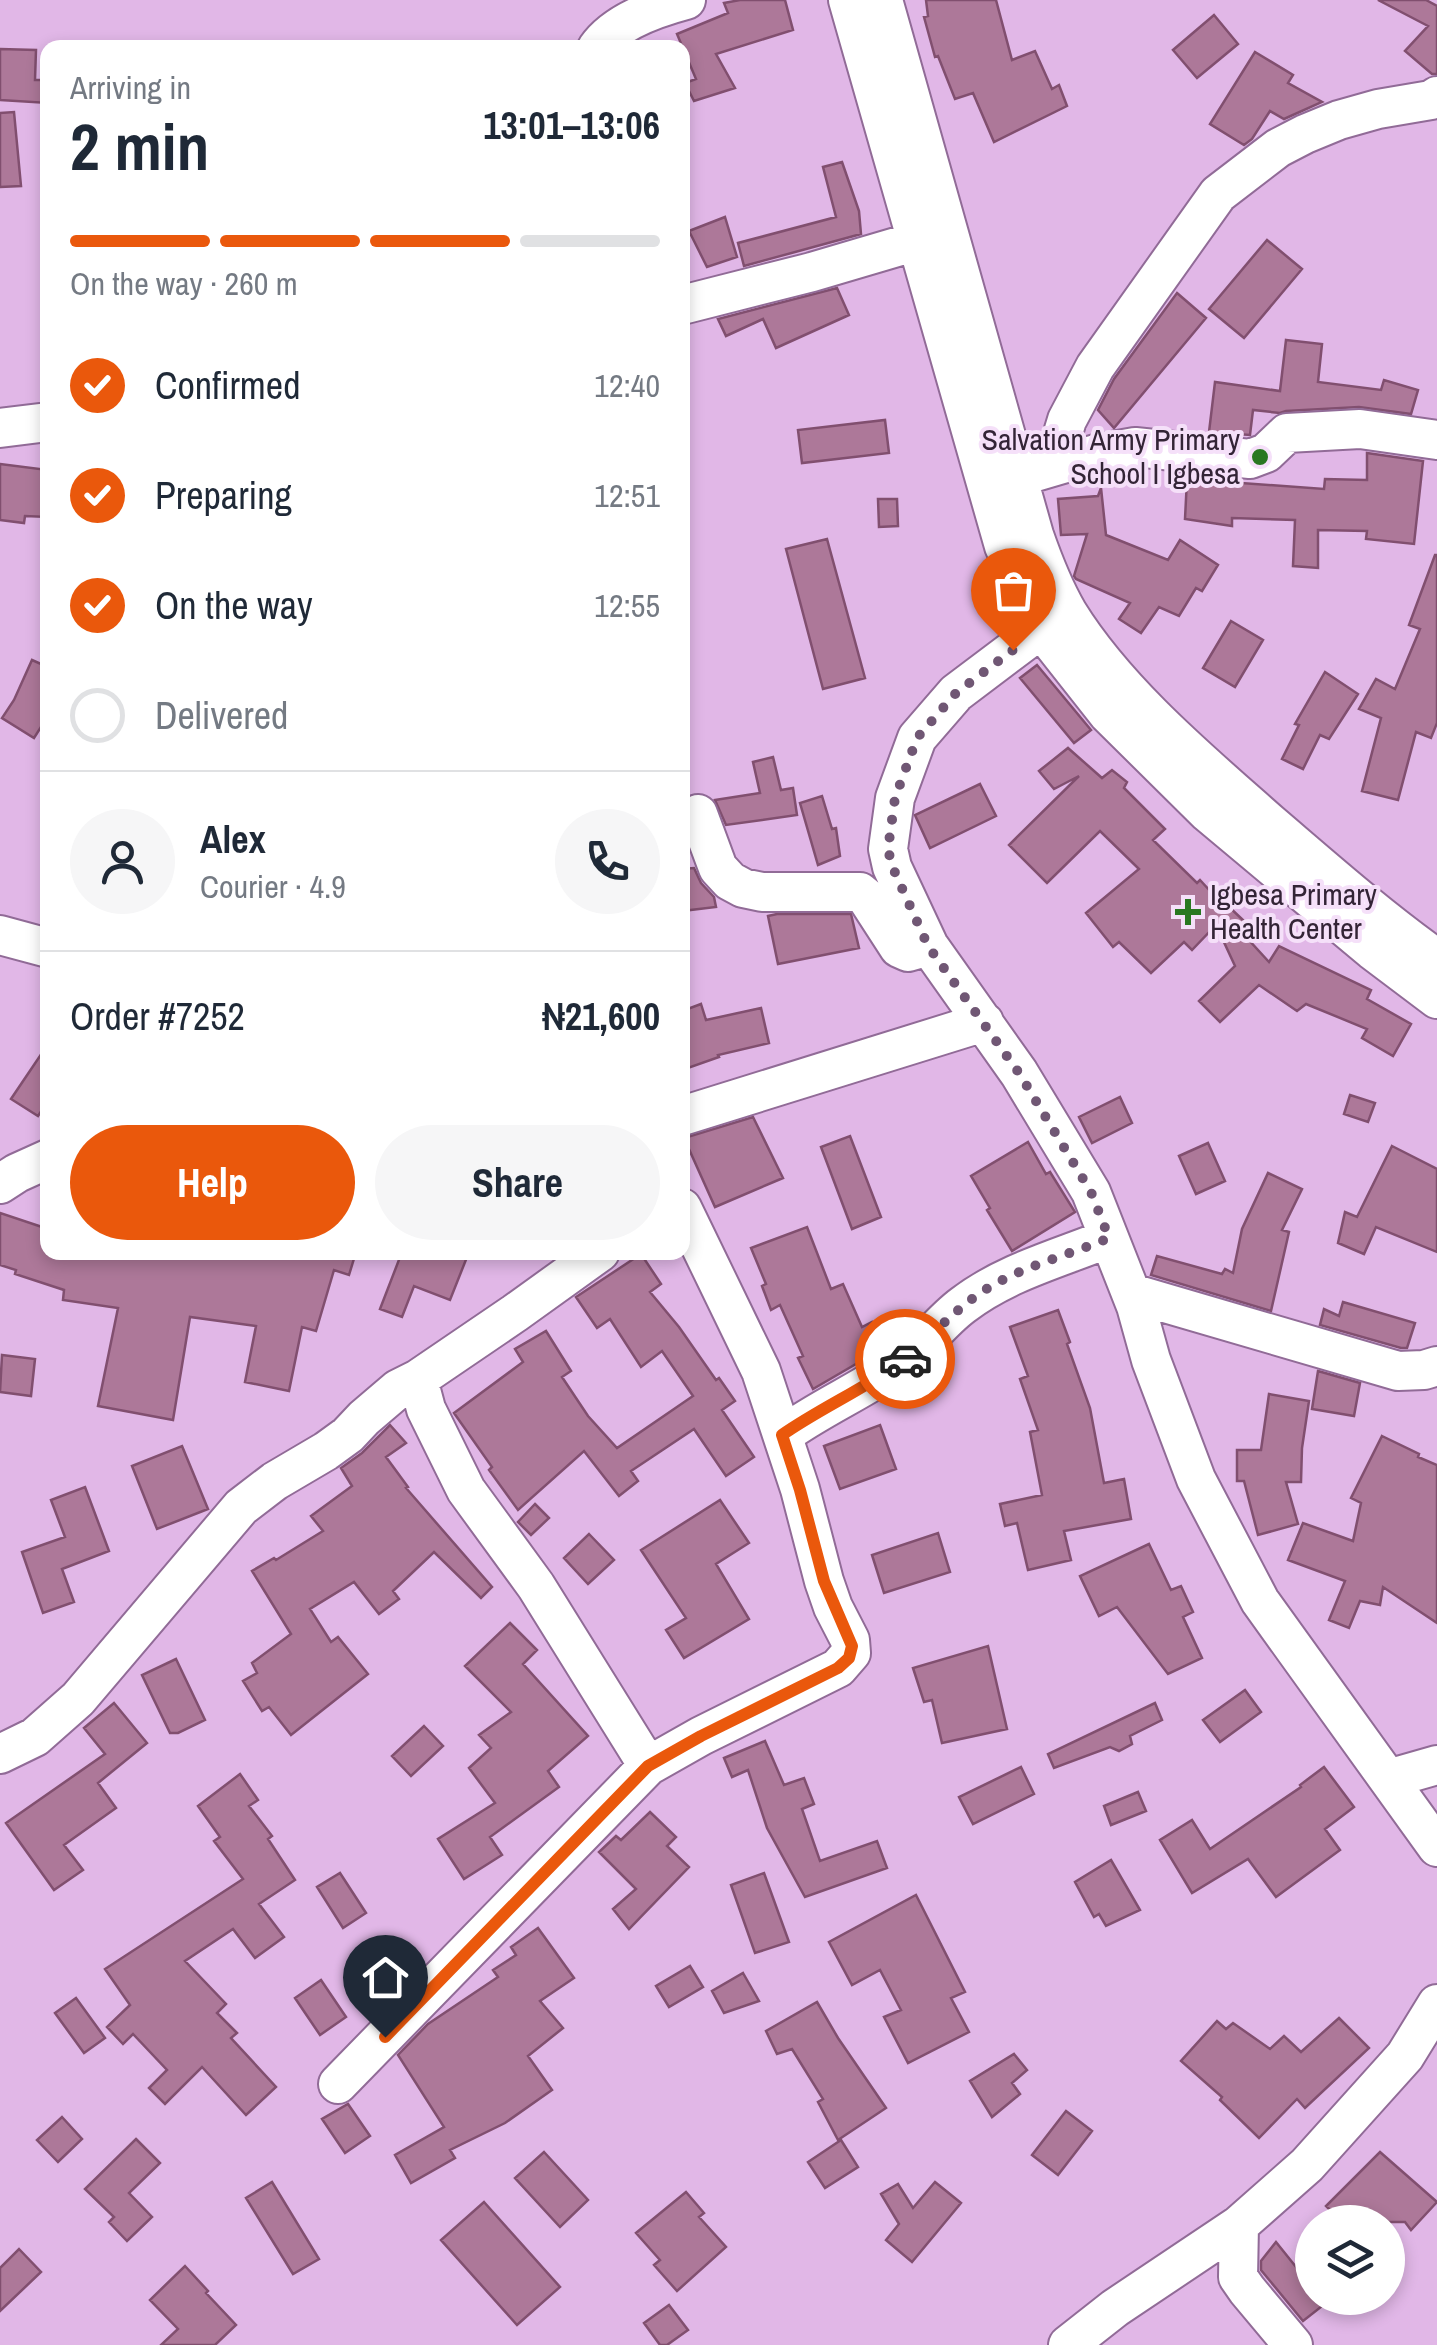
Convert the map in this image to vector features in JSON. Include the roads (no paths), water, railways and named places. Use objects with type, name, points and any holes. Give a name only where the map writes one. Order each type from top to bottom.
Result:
[{"type":"street","points":[[602,40],[643,14],[686,0]]},
{"type":"street","points":[[848,0],[1004,546],[1041,629],[1108,714],[1208,814],[1437,999]]},
{"type":"street","points":[[883,0],[947,234],[1036,472],[1034,536],[1068,612],[1128,689],[1194,754],[1334,878],[1437,959]]},
{"type":"street","points":[[1036,472],[1095,367],[1218,194],[1278,148],[1305,134],[1365,112],[1437,96]]},
{"type":"street","points":[[690,303],[917,242]]},
{"type":"street","points":[[0,428],[40,423]]},
{"type":"street","points":[[1036,472],[1134,446],[1250,459],[1266,453],[1286,433],[1348,428],[1437,440]]},
{"type":"street","points":[[1041,629],[956,693],[917,738],[895,798],[888,849],[892,866],[928,946],[1019,1073],[1091,1192],[1196,1480],[1260,1601],[1437,1847]]},
{"type":"street","points":[[698,814],[718,868],[743,888],[762,892],[860,892],[899,948],[908,952],[928,946]]},
{"type":"street","points":[[0,935],[40,946]]},
{"type":"street","points":[[690,1114],[984,1022]]},
{"type":"street","points":[[0,1184],[40,1163]]},
{"type":"street","points":[[338,2084],[648,1766],[838,1668],[851,1653],[850,1640],[824,1581],[800,1490],[761,1371],[690,1225]]},
{"type":"street","points":[[782,1435],[902,1362],[944,1320],[990,1286],[1109,1238]]},
{"type":"street","points":[[0,1754],[35,1737],[78,1699],[241,1507],[348,1435],[383,1401],[589,1260]]},
{"type":"street","points":[[1130,1293],[1398,1371],[1437,1366]]},
{"type":"street","points":[[418,1379],[426,1409],[466,1490],[536,1586],[648,1766]]},
{"type":"street","points":[[1388,1779],[1437,1765]]},
{"type":"street","points":[[1068,2345],[1115,2308],[1239,2225],[1308,2165],[1405,2056],[1437,2004]]},
{"type":"street","points":[[1239,2225],[1238,2276],[1293,2345]]},
{"type":"place","name":"Salvation Army Primary School I Igbesa","points":[[1260,457]]},
{"type":"place","name":"Igbesa Primary Health Center","points":[[1188,912]]}]
